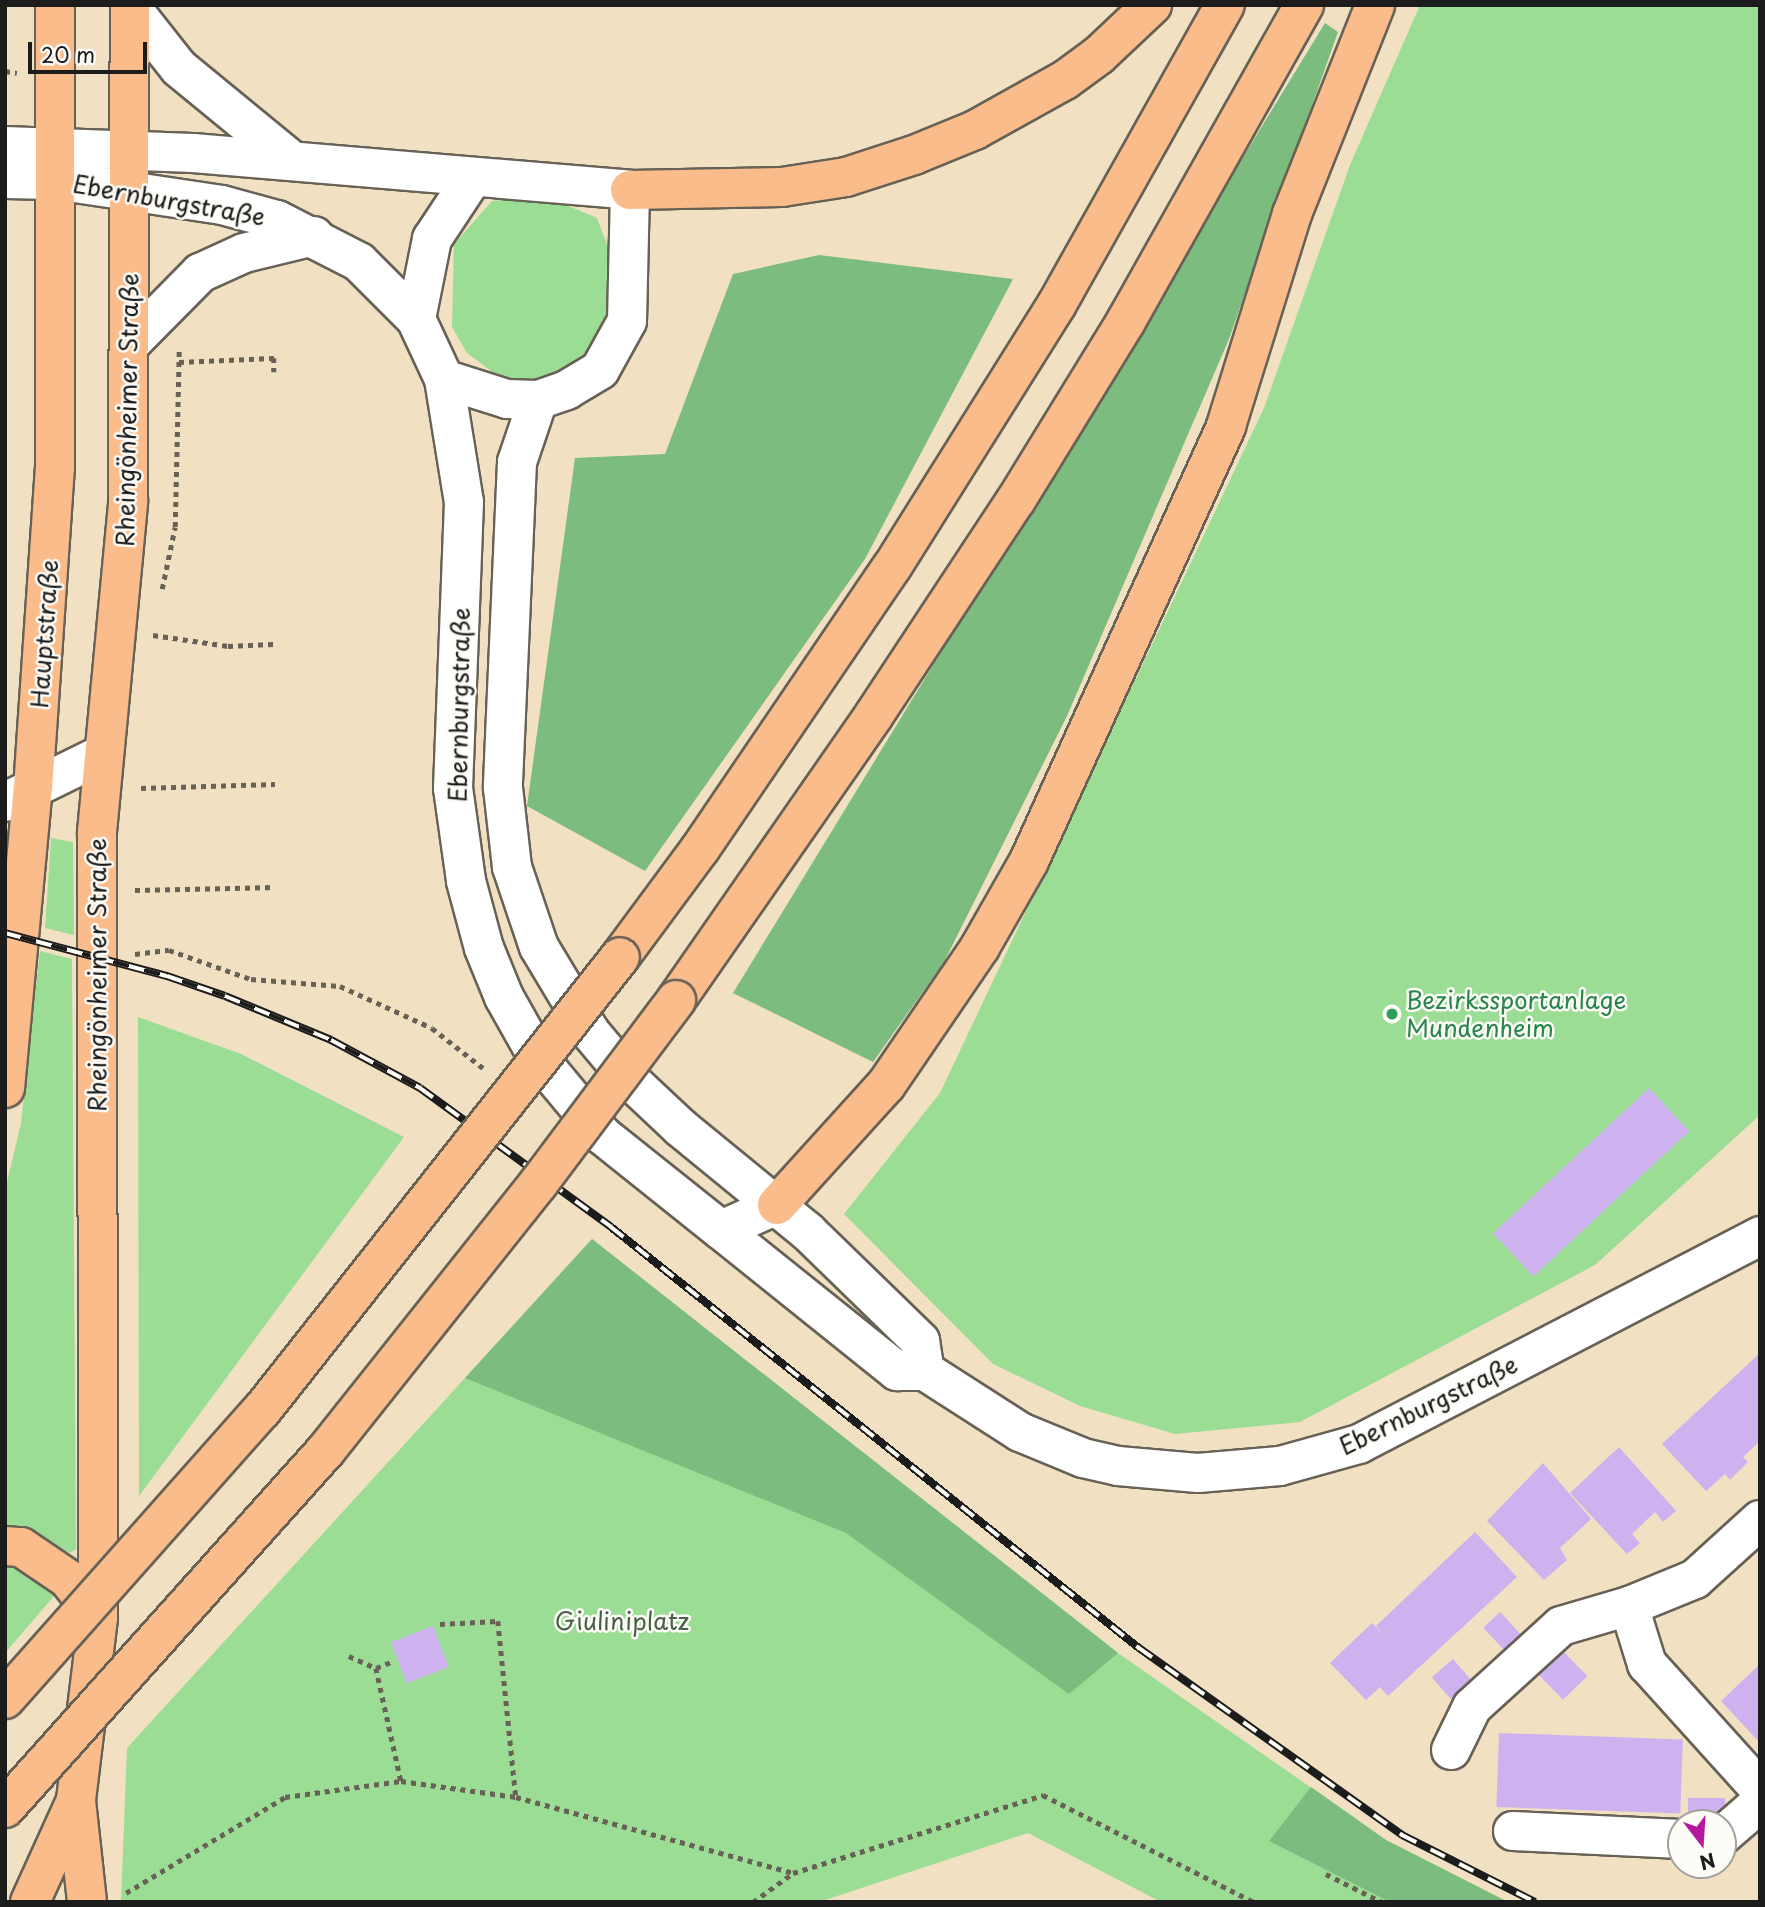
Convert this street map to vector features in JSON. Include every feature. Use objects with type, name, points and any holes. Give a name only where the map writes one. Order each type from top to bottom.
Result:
[{"type":"main road","name":"Hauptstraße","points":[[5,1088],[19,795],[55,467],[55,5]]},
{"type":"main road","points":[[630,190],[782,187],[846,177],[914,155],[975,130],[1065,80],[1152,5]]},
{"type":"main road","points":[[5,1699],[262,1410],[620,957],[708,839],[892,568],[1057,304],[1225,5]]},
{"type":"main road","points":[[5,1808],[327,1449],[538,1184],[676,1000],[874,715],[1016,500],[1126,321],[1304,5]]},
{"type":"main road","points":[[777,1205],[886,1085],[980,947],[1029,861],[1226,425],[1292,214],[1375,5]]},
{"type":"main road","points":[[129,151],[130,6]]},
{"type":"main road","name":"Rheingönheimer Straße","points":[[76,1800],[98,1617],[96,897],[101,755],[124,563],[130,344],[129,151]]},
{"type":"main road","points":[[5,1546],[21,1547],[68,1579],[98,1617]]},
{"type":"main road","points":[[76,1800],[105,1899]]},
{"type":"main road","points":[[30,1902],[76,1800]]},
{"type":"street","points":[[130,6],[179,68],[291,160]]},
{"type":"street","points":[[5,146],[55,163]]},
{"type":"street","points":[[5,179],[55,163],[129,151],[291,160],[630,190],[627,321],[600,369],[567,390],[538,400],[507,399],[444,379]]},
{"type":"street","name":"Ebernburgstraße","points":[[55,163],[129,192],[247,211],[314,236],[379,278],[416,319],[444,379],[464,502],[453,788],[459,843],[474,914],[504,997],[539,1059],[572,1104],[602,1135],[897,1371],[925,1371],[1020,1432],[1083,1458],[1118,1466],[1198,1473],[1280,1466],[1359,1444],[1760,1236]]},
{"type":"street","points":[[416,319],[432,239],[473,177]]},
{"type":"street","points":[[130,344],[200,273],[244,253],[314,236]]},
{"type":"street","name":"Ebernburgstraße","points":[[538,400],[517,462],[503,788],[513,867],[539,947],[583,1021],[632,1082],[681,1128],[777,1205],[920,1341],[925,1371]]},
{"type":"street","points":[[460,640],[509,643]]},
{"type":"street","points":[[19,795],[101,755]]},
{"type":"street","points":[[721,1230],[777,1205]]},
{"type":"street","points":[[1451,1750],[1472,1707],[1561,1626],[1629,1606],[1695,1578],[1760,1520]]},
{"type":"street","points":[[1629,1606],[1647,1664],[1760,1789]]},
{"type":"street","points":[[1737,1823],[1760,1803]]},
{"type":"street","points":[[1513,1831],[1667,1838]]},
{"type":"path","points":[[178,362],[274,358],[274,372]]},
{"type":"path","points":[[152,635],[228,646],[274,644]]},
{"type":"path","points":[[129,788],[275,784]]},
{"type":"path","points":[[128,890],[275,887]]},
{"type":"path","points":[[127,955],[169,950],[251,979],[340,986],[432,1028],[486,1071]]},
{"type":"path","points":[[440,1624],[498,1621],[516,1797]]},
{"type":"path","points":[[349,1656],[376,1668],[391,1662]]},
{"type":"path","points":[[376,1668],[401,1782]]},
{"type":"path","points":[[105,1899],[285,1797],[401,1782],[516,1797],[793,1873]]},
{"type":"path","points":[[753,1902],[793,1873],[1043,1795],[1254,1902]]},
{"type":"path","points":[[1326,1874],[1382,1902]]},
{"type":"green space","points":[[1420,5],[1760,5],[1760,1115],[1595,1265],[1300,1422],[1175,1434],[1080,1406],[993,1364],[844,1214],[940,1093],[1264,408],[1350,165]]},
{"type":"green space","points":[[1325,23],[1338,32],[1229,339],[1067,716],[944,962],[873,1062],[733,993]]},
{"type":"green space","points":[[545,196],[597,218],[612,258],[610,303],[590,354],[566,370],[536,380],[499,377],[467,353],[452,327],[454,244],[492,201]]},
{"type":"green space","points":[[819,255],[1013,279],[865,559],[645,871],[527,806],[575,458],[665,454],[733,274]]},
{"type":"green space","points":[[51,838],[73,842],[74,935],[45,928]]},
{"type":"green space","points":[[40,951],[72,959],[76,1549],[70,1553],[41,1537],[5,1528],[5,1191],[21,1123]]},
{"type":"green space","points":[[138,1017],[241,1054],[404,1137],[139,1496]]},
{"type":"green space","name":"Giuliniplatz","points":[[592,1239],[1118,1653],[1386,1840],[1508,1902],[1161,1902],[1028,1833],[819,1902],[121,1902],[127,1748]]},
{"type":"green space","points":[[592,1239],[1118,1653],[1069,1694],[846,1533],[465,1378]]},
{"type":"green space","points":[[5,1566],[22,1569],[55,1595],[5,1653]]},
{"type":"green space","points":[[1311,1787],[1386,1840],[1508,1902],[1390,1902],[1269,1841]]},
{"type":"building","points":[[1649,1088],[1689,1131],[1533,1276],[1493,1233]]},
{"type":"building","points":[[1760,1353],[1760,1441],[1743,1457],[1748,1462],[1730,1480],[1725,1474],[1706,1491],[1662,1444]]},
{"type":"building","points":[[1619,1447],[1676,1511],[1663,1522],[1655,1512],[1632,1534],[1640,1543],[1627,1554],[1570,1493]]},
{"type":"building","points":[[1543,1463],[1591,1519],[1560,1548],[1567,1560],[1544,1580],[1487,1521]]},
{"type":"building","points":[[1475,1532],[1517,1577],[1388,1696],[1380,1687],[1366,1700],[1330,1663],[1372,1623],[1387,1638],[1376,1626]]},
{"type":"building","points":[[1500,1612],[1523,1636],[1506,1652],[1483,1628]]},
{"type":"building","points":[[433,1626],[449,1667],[407,1683],[391,1642]]},
{"type":"building","points":[[1563,1651],[1587,1676],[1563,1700],[1539,1675]]},
{"type":"building","points":[[1453,1659],[1472,1681],[1451,1699],[1432,1677]]},
{"type":"building","points":[[1760,1664],[1760,1743],[1721,1701]]},
{"type":"building","points":[[1499,1733],[1683,1739],[1680,1809],[1667,1809],[1667,1813],[1496,1807]]},
{"type":"building","points":[[1688,1798],[1725,1798],[1725,1809],[1688,1809]]},
{"type":"railway","points":[[5,933],[167,976],[225,996],[331,1040],[420,1088],[611,1227],[1139,1648],[1402,1835],[1535,1902]]},
{"type":"place","name":"Bezirkssportanlage Mundenheim","points":[[1392,1014]]}]
